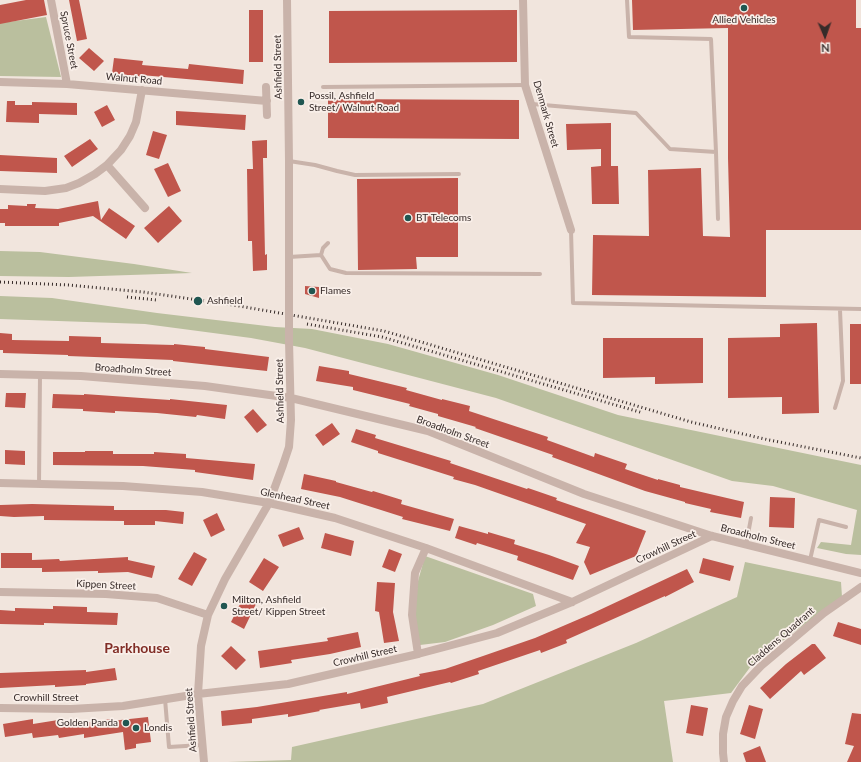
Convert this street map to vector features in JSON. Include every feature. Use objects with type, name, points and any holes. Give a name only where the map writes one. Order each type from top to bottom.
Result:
[{"type":"street","name":"Spruce Street","points":[[51,0],[67,84]]},
{"type":"street","name":"Ashfield Street","points":[[204,762],[198,694],[201,646],[208,615],[225,580],[269,503],[289,447],[291,398],[289,341],[287,0]]},
{"type":"street","name":"Denmark Street","points":[[522,0],[525,85],[571,230]]},
{"type":"street","name":"Walnut Road","points":[[0,82],[67,84],[267,101]]},
{"type":"street","points":[[266,87],[267,115]]},
{"type":"street","points":[[0,189],[45,191],[66,188],[95,174],[107,165],[121,150],[130,136],[136,122],[142,90]]},
{"type":"street","points":[[107,165],[145,208]]},
{"type":"street","name":"Broadholm Street","points":[[0,374],[81,376],[205,386],[291,398],[428,431],[584,494],[712,536],[861,573]]},
{"type":"street","name":"Glenhead Street","points":[[0,483],[123,486],[202,492],[269,503],[335,518],[426,548],[572,602]]},
{"type":"street","name":"Crowhill Street","points":[[0,708],[71,709],[123,706],[198,694],[288,684],[418,654],[497,633],[572,602],[712,536]]},
{"type":"street","points":[[418,654],[412,608],[415,573],[426,548]]},
{"type":"street","name":"Claddens Quadrant","points":[[724,762],[723,734],[726,717],[742,686],[761,666],[812,623],[861,587]]},
{"type":"street","name":"Kippen Street","points":[[0,592],[106,594],[157,598],[208,615]]},
{"type":"lane","points":[[627,0],[629,37],[711,39],[718,219]]},
{"type":"lane","points":[[323,87],[525,85]]},
{"type":"lane","points":[[531,104],[636,113],[670,150],[716,152]]},
{"type":"lane","points":[[289,161],[315,165],[355,175],[459,174]]},
{"type":"lane","points":[[571,230],[573,303],[840,310],[861,309]]},
{"type":"lane","points":[[328,243],[323,248],[321,256],[330,269],[346,273],[540,274]]},
{"type":"lane","points":[[289,257],[321,256]]},
{"type":"lane","points":[[835,408],[843,381],[840,310]]},
{"type":"lane","points":[[39,484],[40,375]]},
{"type":"lane","points":[[746,545],[751,518]]},
{"type":"lane","points":[[810,560],[819,520],[846,527]]},
{"type":"lane","points":[[165,699],[169,747],[202,745]]},
{"type":"green space","points":[[46,17],[61,77],[0,76],[0,23]]},
{"type":"green space","points":[[0,251],[40,252],[192,273],[69,277],[0,276]]},
{"type":"green space","points":[[0,296],[52,298],[157,313],[275,327],[312,329],[388,344],[498,375],[618,415],[861,465],[861,555],[846,554],[817,548],[821,542],[851,545],[857,510],[773,486],[732,481],[496,398],[305,348],[251,338],[145,324],[0,319]]},
{"type":"green space","points":[[425,556],[533,594],[536,606],[493,625],[445,642],[420,645],[414,617],[418,581]]},
{"type":"green space","points":[[745,562],[841,582],[842,597],[754,662],[731,693],[664,701],[673,762],[228,762],[291,760],[292,747],[483,704],[636,643],[737,597]]},
{"type":"building","points":[[26,0],[44,0],[47,15],[0,24],[0,5]]},
{"type":"building","points":[[69,0],[79,0],[87,39],[77,41]]},
{"type":"building","points":[[632,0],[856,0],[856,28],[861,28],[861,230],[766,230],[766,297],[592,295],[593,235],[649,236],[648,170],[701,168],[703,236],[730,237],[728,158],[728,28],[633,30]]},
{"type":"building","points":[[249,10],[263,10],[263,62],[249,62]]},
{"type":"building","points":[[517,10],[517,62],[329,63],[329,11]]},
{"type":"building","points":[[89,48],[104,61],[94,71],[79,58]]},
{"type":"building","points":[[114,58],[143,61],[142,65],[188,69],[189,64],[244,70],[243,84],[141,75],[141,77],[112,73]]},
{"type":"building","points":[[328,99],[519,100],[519,139],[328,138]]},
{"type":"building","points":[[7,101],[15,101],[15,105],[32,105],[32,102],[77,103],[77,115],[39,114],[39,123],[6,122]]},
{"type":"building","points":[[107,105],[115,120],[102,127],[94,112]]},
{"type":"building","points":[[176,111],[246,115],[245,130],[176,125]]},
{"type":"building","points":[[611,123],[611,166],[618,166],[619,204],[592,204],[591,167],[601,166],[601,149],[567,150],[566,124]]},
{"type":"building","points":[[153,131],[167,135],[159,159],[146,155]]},
{"type":"building","points":[[90,139],[98,149],[72,167],[64,156]]},
{"type":"building","points":[[267,140],[267,158],[263,158],[265,255],[267,254],[267,270],[253,271],[252,241],[248,241],[247,169],[253,169],[252,141]]},
{"type":"building","points":[[0,155],[57,158],[57,173],[0,171]]},
{"type":"building","points":[[168,163],[181,191],[168,197],[154,169]]},
{"type":"building","name":"BT Telecoms","points":[[458,178],[458,257],[416,257],[417,269],[358,270],[357,179]]},
{"type":"building","points":[[98,201],[101,220],[109,208],[135,226],[126,239],[93,216],[59,223],[59,226],[5,226],[5,223],[0,223],[0,209],[8,209],[8,205],[27,206],[27,204],[36,204],[35,208],[58,209]]},
{"type":"building","points":[[169,206],[182,221],[158,243],[144,228]]},
{"type":"building","name":"Flames","points":[[305,286],[319,287],[319,298],[305,294]]},
{"type":"building","points":[[817,323],[819,413],[782,414],[782,397],[728,398],[728,338],[780,337],[780,324]]},
{"type":"building","points":[[850,324],[861,324],[861,384],[850,384]]},
{"type":"building","points":[[0,333],[12,334],[12,340],[69,341],[69,336],[101,337],[101,343],[174,344],[205,347],[205,349],[269,357],[267,371],[173,360],[3,353],[3,350],[0,350]]},
{"type":"building","points":[[603,338],[703,338],[703,383],[655,384],[655,377],[603,378]]},
{"type":"building","points":[[319,366],[349,371],[349,374],[407,388],[406,390],[442,400],[470,406],[469,411],[548,437],[547,440],[594,457],[595,453],[627,464],[625,469],[658,480],[680,485],[680,487],[744,502],[741,518],[710,512],[711,509],[645,491],[552,457],[553,455],[475,428],[476,427],[409,406],[410,404],[353,390],[353,387],[316,381]]},
{"type":"building","points":[[6,393],[26,393],[25,408],[5,407]]},
{"type":"building","points":[[53,394],[84,394],[170,399],[227,405],[225,419],[197,415],[196,417],[157,413],[83,411],[83,409],[52,408]]},
{"type":"building","points":[[253,409],[267,425],[257,433],[244,417]]},
{"type":"building","points":[[332,423],[340,434],[323,446],[315,435]]},
{"type":"building","points":[[356,429],[376,435],[375,438],[451,461],[450,463],[557,498],[556,500],[646,531],[636,556],[590,575],[584,562],[590,547],[576,543],[586,524],[475,485],[453,479],[454,477],[378,453],[378,451],[351,442]]},
{"type":"building","points":[[5,450],[25,451],[25,465],[5,464]]},
{"type":"building","points":[[113,451],[113,454],[154,454],[154,452],[186,454],[186,458],[255,464],[253,480],[195,472],[195,470],[143,466],[53,465],[53,452]]},
{"type":"building","points":[[304,474],[336,481],[372,492],[373,491],[402,500],[401,504],[454,519],[450,531],[402,519],[403,517],[340,497],[301,489]]},
{"type":"building","points":[[770,497],[795,498],[794,528],[769,527]]},
{"type":"building","points":[[32,504],[114,506],[114,510],[166,510],[184,512],[183,524],[155,521],[155,525],[124,525],[124,521],[44,520],[44,516],[0,516],[0,505]]},
{"type":"building","points":[[217,513],[225,530],[211,537],[203,520]]},
{"type":"building","points":[[459,526],[488,534],[488,532],[515,540],[514,544],[579,566],[573,580],[517,560],[518,556],[477,543],[476,545],[455,538]]},
{"type":"building","points":[[299,527],[304,539],[283,547],[278,535]]},
{"type":"building","points":[[325,533],[354,541],[351,556],[321,548]]},
{"type":"building","points":[[389,549],[402,554],[395,572],[382,567]]},
{"type":"building","points":[[194,552],[207,559],[192,586],[178,579]]},
{"type":"building","points":[[1,553],[32,553],[32,560],[59,559],[60,561],[128,557],[128,560],[155,566],[152,578],[128,572],[42,572],[42,568],[1,568]]},
{"type":"building","points":[[264,558],[279,567],[263,591],[249,582]]},
{"type":"building","points":[[703,558],[734,566],[730,581],[699,573]]},
{"type":"building","points":[[687,569],[694,582],[665,597],[566,640],[567,643],[541,653],[540,650],[478,671],[479,674],[451,683],[387,697],[388,703],[361,709],[360,703],[288,717],[288,714],[252,719],[252,723],[222,726],[221,711],[257,707],[347,692],[347,694],[420,676],[419,674],[445,669],[535,638],[591,614]]},
{"type":"building","points":[[377,582],[395,583],[393,612],[399,641],[384,643],[379,612],[375,611]]},
{"type":"building","points":[[243,598],[256,604],[244,629],[231,622]]},
{"type":"building","points":[[53,606],[87,607],[87,612],[118,613],[117,625],[44,623],[44,625],[0,624],[0,610],[15,611],[15,608],[53,609]]},
{"type":"building","points":[[838,622],[861,629],[861,645],[833,636]]},
{"type":"building","points":[[358,632],[361,647],[330,654],[291,660],[292,663],[260,668],[258,651],[328,641],[327,638]]},
{"type":"building","points":[[812,644],[815,644],[826,658],[804,675],[801,671],[770,699],[760,688],[786,664]]},
{"type":"building","points":[[231,646],[246,660],[236,670],[221,656]]},
{"type":"building","points":[[115,668],[117,680],[86,685],[0,688],[0,673],[86,670],[86,672]]},
{"type":"building","points":[[691,705],[708,708],[703,736],[686,733]]},
{"type":"building","points":[[749,705],[763,709],[755,739],[740,734]]},
{"type":"building","points":[[852,713],[861,714],[861,762],[847,762],[854,746],[845,744]]},
{"type":"building","points":[[148,717],[151,742],[136,744],[136,748],[125,750],[123,732],[84,738],[84,734],[59,738],[58,735],[33,738],[32,733],[5,737],[3,724],[33,719],[33,724],[58,720],[59,723],[84,720],[84,723],[111,719],[111,721]]},
{"type":"building","points":[[760,746],[766,762],[746,762],[743,753]]},
{"type":"railway","points":[[0,282],[68,285],[143,292],[233,305],[384,331],[691,422],[769,440],[861,458]]},
{"type":"railway","points":[[127,297],[157,300]]},
{"type":"railway","points":[[307,324],[382,337],[643,413]]},
{"type":"place","name":"Allied Vehicles","points":[[744,8]]},
{"type":"place","name":"Possil, Ashfield Street/ Walnut Road","points":[[301,102]]},
{"type":"place","name":"BT Telecoms","points":[[408,218]]},
{"type":"place","name":"Flames","points":[[312,291]]},
{"type":"place","name":"Ashfield","points":[[198,301]]},
{"type":"place","name":"Milton, Ashfield Street/ Kippen Street","points":[[224,606]]},
{"type":"place","name":"Golden Panda","points":[[126,723]]},
{"type":"place","name":"Londis","points":[[136,728]]},
{"type":"district","name":"Parkhouse","points":[[137,648]]}]
